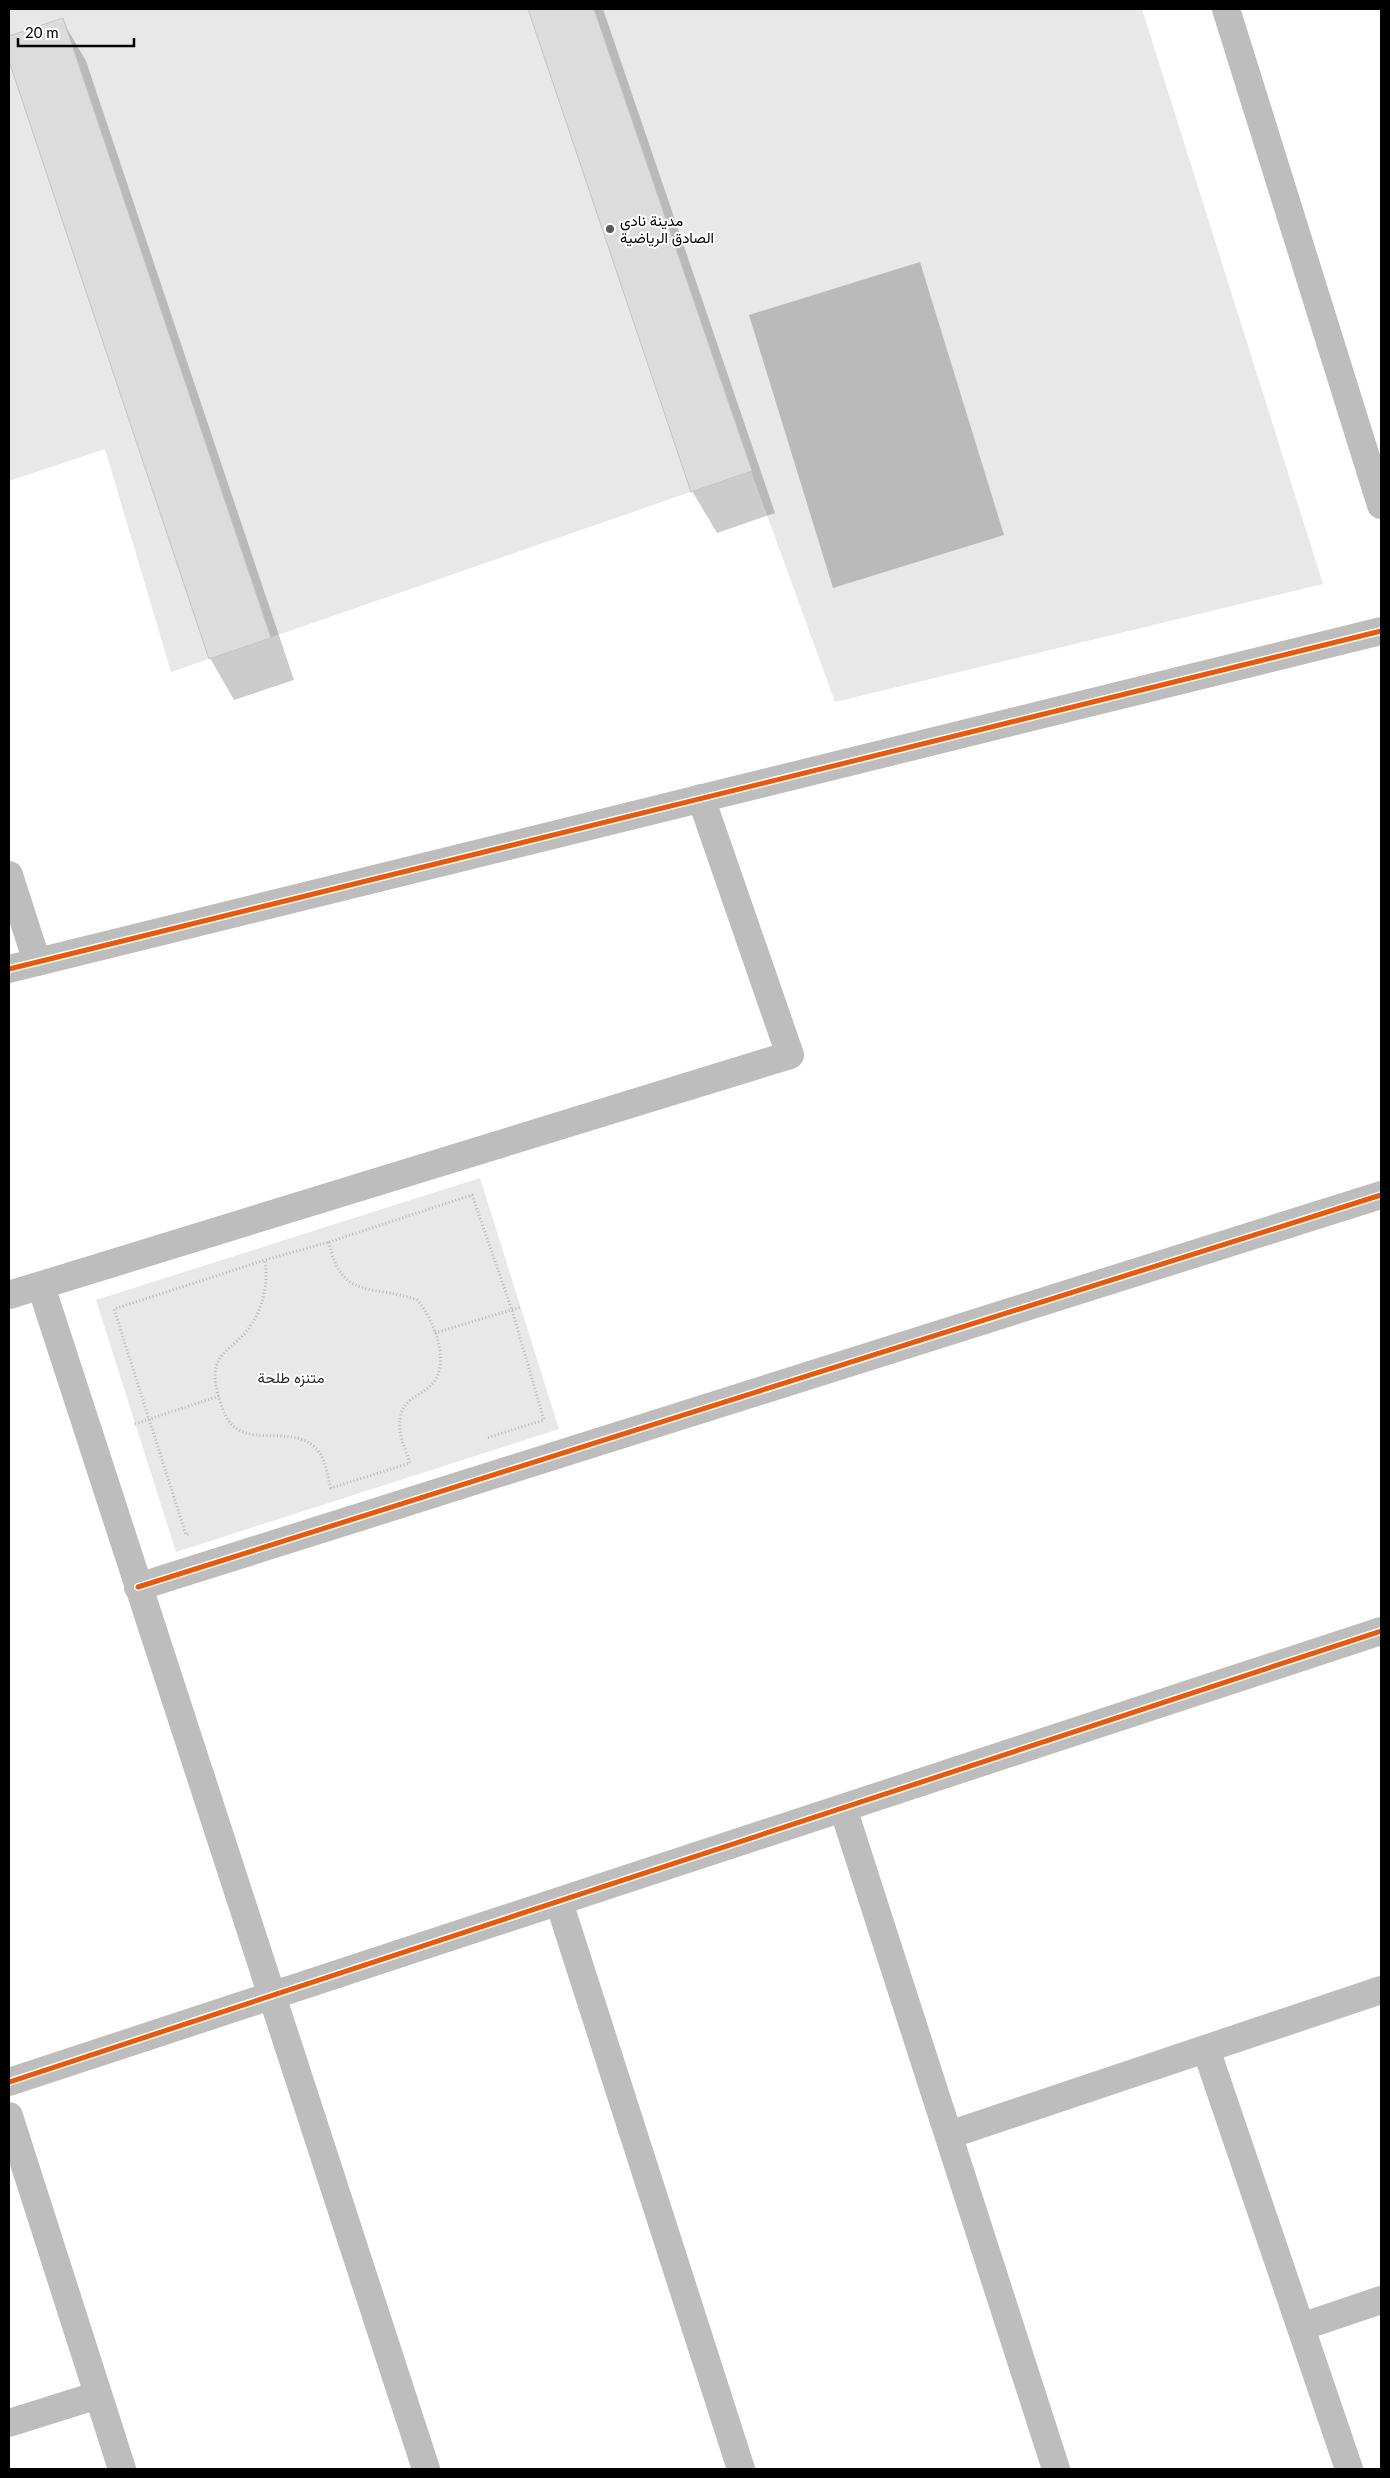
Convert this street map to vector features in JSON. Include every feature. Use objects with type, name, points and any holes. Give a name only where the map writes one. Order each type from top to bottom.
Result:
[{"type":"street","points":[[1226,9],[1381,505]]},
{"type":"street","points":[[9,969],[1381,631]]},
{"type":"street","points":[[9,1296],[790,1055],[701,798]]},
{"type":"street","points":[[9,875],[36,962]]},
{"type":"street","points":[[138,1587],[1381,1195]]},
{"type":"street","points":[[41,1286],[426,2469]]},
{"type":"street","points":[[9,2082],[1381,1631]]},
{"type":"street","points":[[843,1808],[1056,2469]]},
{"type":"street","points":[[559,1902],[741,2469]]},
{"type":"street","points":[[949,2135],[1381,1990]]},
{"type":"street","points":[[1206,2048],[1349,2469]]},
{"type":"street","points":[[9,2116],[122,2469]]},
{"type":"street","points":[[1300,2327],[1381,2300]]},
{"type":"street","points":[[9,2424],[98,2396]]},
{"type":"path","points":[[195,1532],[186,1534],[114,1309],[472,1195],[512,1310],[544,1420],[481,1440]]},
{"type":"path","points":[[329,1242],[339,1270],[350,1282],[363,1289],[418,1300],[423,1306],[434,1333],[440,1359],[439,1373],[433,1383],[408,1403],[401,1413],[400,1437],[410,1463]]},
{"type":"path","points":[[265,1260],[265,1288],[253,1322],[245,1333],[226,1349],[215,1371],[215,1384],[231,1424],[240,1430],[295,1437],[306,1441],[323,1458],[332,1488]]},
{"type":"path","points":[[434,1333],[521,1307]]},
{"type":"path","points":[[135,1424],[219,1396]]},
{"type":"path","points":[[322,1491],[419,1460]]},
{"type":"green space","name":"مدينة نادي الصادق الرياضية","points":[[9,9],[1142,9],[1323,584],[835,702],[751,471],[171,672],[105,449],[9,481]]},
{"type":"green space","name":"متنزه طلحة","points":[[480,1178],[559,1429],[176,1552],[96,1300]]},
{"type":"shaded area","points":[[920,262],[1004,535],[833,588],[749,315]]},
{"type":"building","points":[[528,9],[594,9],[752,471],[691,492]]},
{"type":"building","points":[[63,18],[271,638],[209,659],[9,61],[9,36]]},
{"type":"cycle path","points":[[9,969],[1381,631]]},
{"type":"cycle path","points":[[138,1587],[1381,1195]]},
{"type":"cycle path","points":[[9,2082],[1381,1631]]},
{"type":"place","name":"مدينة نادي الصادق الرياضية","points":[[610,229]]}]
